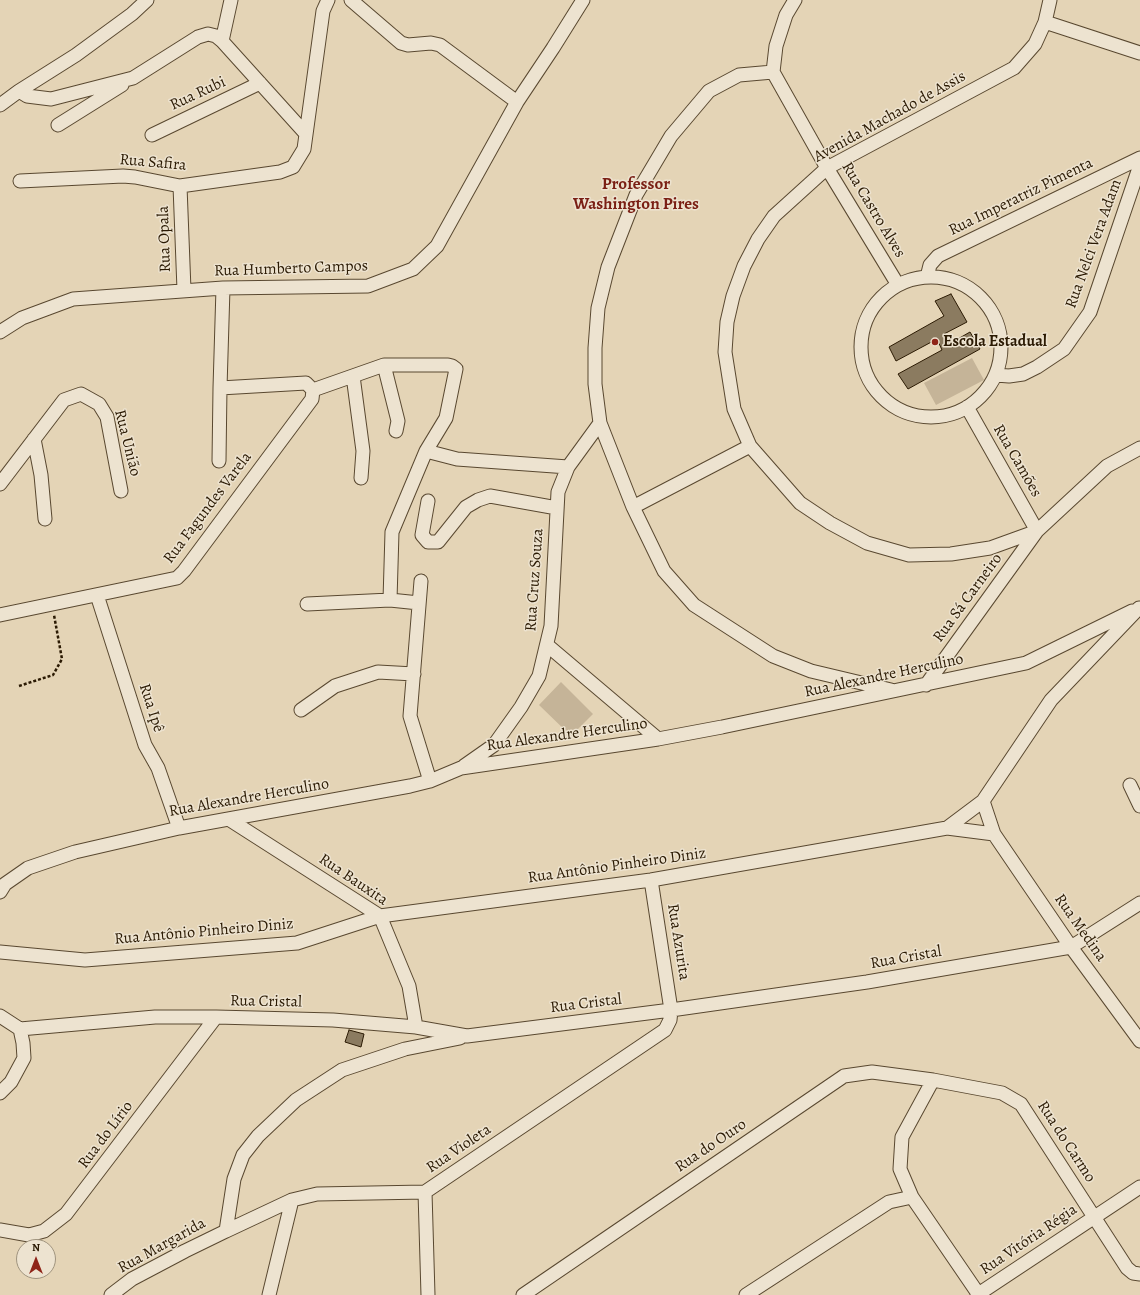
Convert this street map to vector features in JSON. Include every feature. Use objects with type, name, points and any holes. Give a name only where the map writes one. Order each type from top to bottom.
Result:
[{"type":"street","points":[[0,105],[82,50],[132,14],[147,0]]},
{"type":"street","points":[[222,41],[231,0]]},
{"type":"street","name":"Rua Safira","points":[[20,181],[123,176],[180,186],[280,172],[293,167],[304,149],[323,11],[328,0]]},
{"type":"street","points":[[351,0],[401,43],[408,45],[431,43],[440,45],[517,102]]},
{"type":"street","name":"Rua Humberto Campos","points":[[0,332],[22,318],[73,299],[223,288],[368,286],[413,269],[437,246],[517,102],[583,0]]},
{"type":"street","points":[[795,0],[786,15],[776,46],[773,72],[739,75],[709,91],[671,136],[636,195],[608,267],[598,308],[595,348],[595,384],[600,423],[633,507],[664,571],[694,605],[773,656],[811,671],[895,691]]},
{"type":"street","name":"Avenida Machado de Assis","points":[[1050,0],[1045,22],[1035,44],[1014,68],[827,168],[774,216],[758,239],[744,266],[733,296],[727,322],[725,352],[734,409],[750,446],[800,503],[830,523],[867,543],[909,555],[951,554],[990,548],[1037,530],[1108,466],[1140,448]]},
{"type":"street","points":[[1045,22],[1140,53]]},
{"type":"street","points":[[58,124],[198,37],[208,34],[216,36],[222,41],[306,134]]},
{"type":"street","name":"Rua Castro Alves","points":[[773,72],[827,168],[898,285]]},
{"type":"street","points":[[19,91],[27,96],[51,99],[133,78]]},
{"type":"street","name":"Rua Rubi","points":[[152,134],[260,83]]},
{"type":"street","name":"Rua Imperatriz Pimenta","points":[[927,277],[930,265],[938,256],[1140,158]]},
{"type":"street","name":"Rua Nelci Vera Adam","points":[[996,375],[1009,376],[1023,374],[1042,364],[1064,349],[1090,312],[1140,165]]},
{"type":"street","name":"Rua Opala","points":[[180,186],[184,290]]},
{"type":"street","points":[[927,277],[951,279],[972,290],[989,307],[999,328],[1002,352],[996,375],[984,393],[967,407],[948,415],[927,417],[908,413],[890,403],[880,394],[875,389],[865,372],[861,352],[862,332],[870,313],[882,297],[898,285],[912,279],[927,277]]},
{"type":"street","name":"Rua Fagundes Varela","points":[[220,461],[220,388],[223,288]]},
{"type":"street","points":[[220,388],[306,383],[313,390],[384,365],[448,365],[456,369],[446,418],[426,450],[392,532],[390,600]]},
{"type":"street","points":[[384,365],[398,421],[396,431]]},
{"type":"street","points":[[353,376],[363,451],[361,478]]},
{"type":"street","name":"Rua Fagundes Varela","points":[[0,615],[176,578],[184,571],[312,399],[313,390]]},
{"type":"street","name":"Rua União","points":[[0,484],[64,400],[81,394],[99,404],[107,416],[121,490]]},
{"type":"street","name":"Rua Camões","points":[[967,407],[1037,530]]},
{"type":"street","name":"Rua Cruz Souza","points":[[461,768],[494,745],[539,676],[551,626],[558,492],[568,467],[600,423]]},
{"type":"street","points":[[34,439],[41,475],[45,519]]},
{"type":"street","points":[[633,507],[750,446]]},
{"type":"street","points":[[426,450],[457,459],[568,467]]},
{"type":"street","points":[[428,501],[422,534],[428,542],[438,542],[466,507],[478,500],[490,496],[557,508]]},
{"type":"street","name":"Rua Sá Carneiro","points":[[926,685],[1037,530]]},
{"type":"street","points":[[421,581],[410,716],[430,781]]},
{"type":"street","name":"Rua Ipê","points":[[97,595],[145,745],[158,768],[179,828]]},
{"type":"street","points":[[307,604],[390,600],[419,603]]},
{"type":"street","name":"Rua Alexandre Herculino","points":[[0,892],[5,884],[28,868],[75,852],[179,828],[230,820],[430,781],[461,768],[658,739],[926,685],[1026,663],[1140,608]]},
{"type":"street","name":"Rua Antônio Pinheiro Diniz","points":[[0,952],[86,960],[296,943],[380,916],[651,880],[947,828],[983,801],[1051,700],[1140,608]]},
{"type":"street","points":[[547,645],[658,739]]},
{"type":"street","points":[[301,710],[335,686],[378,672],[414,674]]},
{"type":"street","points":[[1130,785],[1140,806]]},
{"type":"street","name":"Rua Medina","points":[[983,801],[994,834],[1071,947],[1140,1041]]},
{"type":"street","name":"Rua Bauxita","points":[[230,820],[380,916],[409,986],[416,1027]]},
{"type":"street","points":[[947,828],[994,834]]},
{"type":"street","name":"Rua Azurita","points":[[651,880],[671,1010]]},
{"type":"street","name":"Rua Cristal","points":[[20,1029],[155,1017],[216,1017],[333,1020],[416,1027],[467,1036],[671,1010],[867,982],[1071,947],[1140,903]]},
{"type":"street","name":"Rua Violeta","points":[[226,1231],[292,1200],[317,1194],[425,1192],[665,1030],[670,1020],[671,1010]]},
{"type":"street","points":[[0,1016],[20,1029],[24,1058],[11,1082],[0,1093]]},
{"type":"street","name":"Rua do Lírio","points":[[0,1230],[29,1235],[44,1231],[66,1214],[216,1017]]},
{"type":"street","name":"Rua Margarida","points":[[111,1295],[132,1279],[226,1231],[234,1179],[243,1155],[258,1136],[296,1100],[342,1070],[405,1049],[467,1036]]},
{"type":"street","name":"Rua do Ouro","points":[[523,1295],[844,1076],[872,1072],[933,1080]]},
{"type":"street","points":[[933,1080],[902,1137],[900,1168],[912,1198],[978,1295]]},
{"type":"street","name":"Rua do Carmo","points":[[933,1080],[1002,1093],[1021,1104],[1127,1268],[1133,1273],[1140,1274]]},
{"type":"street","name":"Rua Vitória Régia","points":[[978,1295],[1140,1187]]},
{"type":"street","points":[[425,1192],[428,1295]]},
{"type":"street","points":[[746,1295],[889,1202],[912,1198]]},
{"type":"street","points":[[269,1295],[292,1200]]},
{"type":"path","points":[[18,686],[53,675],[62,659],[52,605]]},
{"type":"shaded area","points":[[972,358],[984,380],[936,405],[924,383]]},
{"type":"shaded area","points":[[561,682],[593,714],[571,736],[539,705]]},
{"type":"building","points":[[951,294],[967,322],[944,334],[949,344],[970,332],[980,349],[908,389],[898,374],[942,350],[937,339],[896,361],[889,347],[944,316],[935,301]]},
{"type":"building","points":[[349,1030],[364,1034],[361,1047],[345,1042]]},
{"type":"place","name":"Escola Estadual","points":[[935,342]]},
{"type":"district","name":"Professor Washington Pires","points":[[636,195]]}]
